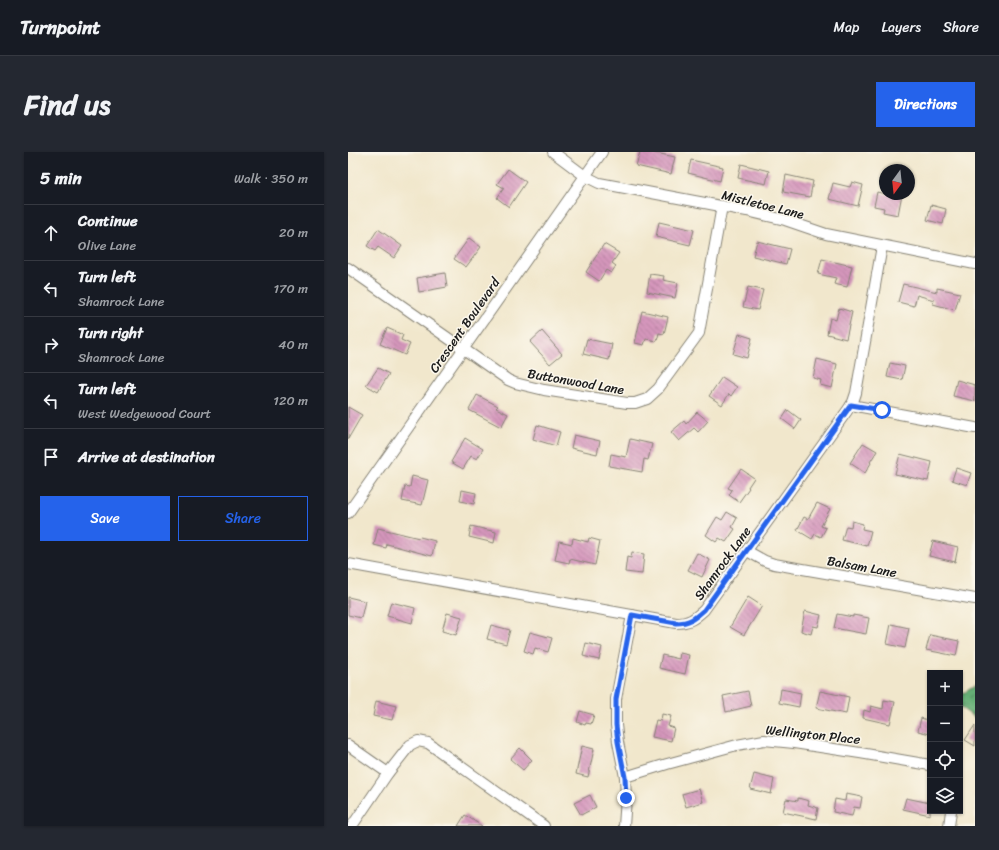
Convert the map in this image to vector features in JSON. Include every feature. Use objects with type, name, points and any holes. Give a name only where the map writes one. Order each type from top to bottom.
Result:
[{"type":"street","name":"Mistletoe Lane","points":[[553,152],[585,176],[599,183],[746,211],[784,220],[826,234],[975,264]]},
{"type":"street","name":"Crescent Boulevard","points":[[348,512],[602,152]]},
{"type":"street","name":"Buttonwood Lane","points":[[348,268],[514,383],[544,390],[635,403],[648,399],[658,389],[699,333],[722,206]]},
{"type":"street","name":"Shamrock Lane","points":[[348,564],[676,623],[689,622],[704,610],[851,405],[856,393],[882,246]]},
{"type":"street","points":[[851,405],[975,428]]},
{"type":"street","name":"Balsam Lane","points":[[746,551],[774,564],[975,599]]},
{"type":"street","points":[[624,826],[626,798],[625,777],[616,725],[616,699],[632,615]]},
{"type":"street","name":"Wellington Place","points":[[625,777],[737,745],[764,740],[860,752],[927,764]]},
{"type":"street","points":[[352,826],[388,773],[410,745],[418,741],[428,743],[544,826]]},
{"type":"street","points":[[348,745],[388,773]]},
{"type":"street","points":[[949,826],[951,814]]},
{"type":"green space","points":[[975,686],[975,718],[963,709],[963,693]]},
{"type":"building","points":[[640,152],[651,152],[675,157],[671,174],[636,166]]},
{"type":"building","points":[[691,160],[723,167],[720,181],[688,173]]},
{"type":"building","points":[[741,164],[769,171],[766,184],[738,178]]},
{"type":"building","points":[[508,169],[526,182],[509,207],[497,198],[504,188],[497,184]]},
{"type":"building","points":[[786,175],[813,181],[810,197],[783,192]]},
{"type":"building","points":[[852,182],[863,185],[858,206],[829,199],[833,183],[850,187]]},
{"type":"building","points":[[877,192],[879,192],[879,200],[901,200],[898,215],[883,212],[884,208],[874,206]]},
{"type":"building","points":[[931,205],[946,209],[943,224],[927,220]]},
{"type":"building","points":[[659,222],[694,230],[690,245],[656,237]]},
{"type":"building","points":[[378,229],[402,246],[394,258],[378,247],[375,251],[367,246]]},
{"type":"building","points":[[469,238],[481,247],[466,267],[454,259]]},
{"type":"building","points":[[757,241],[790,249],[786,264],[753,256]]},
{"type":"building","points":[[604,244],[619,253],[612,263],[616,266],[611,273],[606,270],[599,281],[586,272]]},
{"type":"building","points":[[822,259],[852,266],[847,287],[834,284],[836,278],[818,274]]},
{"type":"building","points":[[445,273],[447,287],[419,292],[417,278]]},
{"type":"building","points":[[650,274],[664,276],[663,280],[678,283],[675,298],[647,292]]},
{"type":"building","points":[[903,284],[937,292],[937,288],[960,293],[955,310],[933,304],[934,300],[917,295],[914,306],[898,302]]},
{"type":"building","points":[[748,287],[763,290],[758,310],[743,307]]},
{"type":"building","points":[[839,308],[852,312],[846,339],[827,334],[830,318],[836,320]]},
{"type":"building","points":[[642,311],[668,317],[664,334],[659,333],[657,341],[646,339],[644,345],[635,343]]},
{"type":"building","points":[[387,328],[403,335],[401,340],[410,344],[405,355],[380,344]]},
{"type":"building","points":[[542,331],[562,354],[550,364],[530,342]]},
{"type":"building","points":[[739,334],[752,338],[747,358],[733,354]]},
{"type":"building","points":[[587,339],[612,344],[609,360],[583,354]]},
{"type":"building","points":[[817,359],[837,364],[832,388],[820,385],[821,380],[813,378]]},
{"type":"building","points":[[890,363],[905,366],[902,380],[887,377]]},
{"type":"building","points":[[378,368],[389,374],[378,392],[366,385]]},
{"type":"building","points":[[722,377],[737,387],[731,396],[729,394],[722,405],[709,396]]},
{"type":"building","points":[[957,380],[975,385],[975,401],[953,396]]},
{"type":"building","points":[[477,395],[498,406],[496,408],[508,414],[501,427],[469,410]]},
{"type":"building","points":[[348,407],[362,415],[348,439]]},
{"type":"building","points":[[788,410],[801,420],[795,429],[782,419]]},
{"type":"building","points":[[697,412],[708,421],[698,432],[694,428],[679,441],[671,432],[684,421],[686,424]]},
{"type":"building","points":[[537,425],[560,432],[556,446],[533,439]]},
{"type":"building","points":[[574,435],[600,441],[597,454],[571,448]]},
{"type":"building","points":[[465,438],[483,449],[477,459],[471,456],[463,469],[451,462]]},
{"type":"building","points":[[630,439],[652,444],[648,460],[644,459],[642,472],[609,466],[611,454],[626,457]]},
{"type":"building","points":[[863,443],[877,451],[865,473],[850,463]]},
{"type":"building","points":[[900,454],[932,462],[928,481],[895,474]]},
{"type":"building","points":[[956,468],[971,473],[967,485],[952,480]]},
{"type":"building","points":[[741,469],[754,478],[739,502],[729,495],[732,490],[728,488]]},
{"type":"building","points":[[412,476],[428,480],[422,505],[402,501],[405,486],[410,487]]},
{"type":"building","points":[[462,490],[476,493],[474,504],[460,501]]},
{"type":"building","points":[[817,503],[830,509],[821,526],[826,528],[821,537],[815,534],[812,539],[797,530],[804,517],[808,519]]},
{"type":"building","points":[[727,512],[737,518],[732,527],[735,529],[726,542],[719,538],[716,542],[706,535],[717,517],[722,520]]},
{"type":"building","points":[[852,521],[863,524],[862,529],[871,531],[867,546],[842,540],[846,526],[851,527]]},
{"type":"building","points":[[471,526],[496,532],[494,543],[469,537]]},
{"type":"building","points":[[378,528],[435,541],[432,556],[387,544],[386,548],[374,545]]},
{"type":"building","points":[[573,538],[588,542],[589,538],[600,541],[595,565],[570,559],[569,563],[555,560],[559,541],[572,544]]},
{"type":"building","points":[[933,541],[958,547],[955,562],[929,556]]},
{"type":"building","points":[[632,552],[644,554],[642,574],[625,572],[627,557],[631,558]]},
{"type":"building","points":[[697,553],[710,560],[702,577],[688,570]]},
{"type":"building","points":[[348,597],[365,601],[361,618],[348,615]]},
{"type":"building","points":[[748,597],[762,606],[744,635],[730,627]]},
{"type":"building","points":[[391,602],[415,608],[412,623],[387,616]]},
{"type":"building","points":[[805,611],[821,615],[818,627],[813,626],[811,634],[801,631]]},
{"type":"building","points":[[447,613],[462,617],[456,635],[442,631]]},
{"type":"building","points":[[837,614],[869,618],[866,634],[834,628]]},
{"type":"building","points":[[891,624],[909,628],[905,648],[887,644]]},
{"type":"building","points":[[491,625],[510,630],[506,644],[487,639]]},
{"type":"building","points":[[530,632],[552,638],[548,652],[535,648],[533,654],[524,651]]},
{"type":"building","points":[[930,635],[959,641],[956,656],[926,650]]},
{"type":"building","points":[[586,643],[602,647],[599,660],[583,656]]},
{"type":"building","points":[[680,653],[689,655],[685,674],[659,668],[662,655],[679,659]]},
{"type":"building","points":[[781,689],[801,693],[799,707],[779,703]]},
{"type":"building","points":[[748,691],[751,706],[726,712],[723,696]]},
{"type":"building","points":[[820,691],[849,697],[846,714],[816,708]]},
{"type":"building","points":[[884,700],[895,702],[890,724],[863,718],[864,710],[870,712],[871,706],[883,709]]},
{"type":"building","points":[[376,701],[396,706],[392,720],[373,716]]},
{"type":"building","points":[[580,711],[594,715],[591,724],[586,723],[585,725],[577,722]]},
{"type":"building","points":[[662,714],[671,716],[668,726],[674,728],[671,741],[652,737],[656,720],[661,721]]},
{"type":"building","points":[[921,718],[927,720],[927,733],[918,731]]},
{"type":"building","points":[[975,725],[975,746],[965,740]]},
{"type":"building","points":[[582,746],[594,749],[588,777],[576,774]]},
{"type":"building","points":[[520,748],[532,760],[523,770],[510,759]]},
{"type":"building","points":[[754,774],[774,779],[771,794],[750,789]]},
{"type":"building","points":[[699,789],[703,802],[686,807],[682,794]]},
{"type":"building","points":[[846,794],[862,797],[860,808],[854,807],[852,816],[833,812],[835,799],[845,801]]},
{"type":"building","points":[[590,795],[596,807],[581,815],[574,803]]},
{"type":"building","points":[[798,798],[809,801],[808,805],[818,808],[816,819],[783,812],[786,799],[798,801]]},
{"type":"building","points":[[906,798],[927,802],[927,814],[930,815],[903,809]]},
{"type":"building","points":[[465,815],[482,826],[458,826]]},
{"type":"route","points":[[626,798],[625,777],[618,742],[615,710],[632,615],[676,623],[689,622],[696,617],[704,610],[851,405],[882,410]]}]
